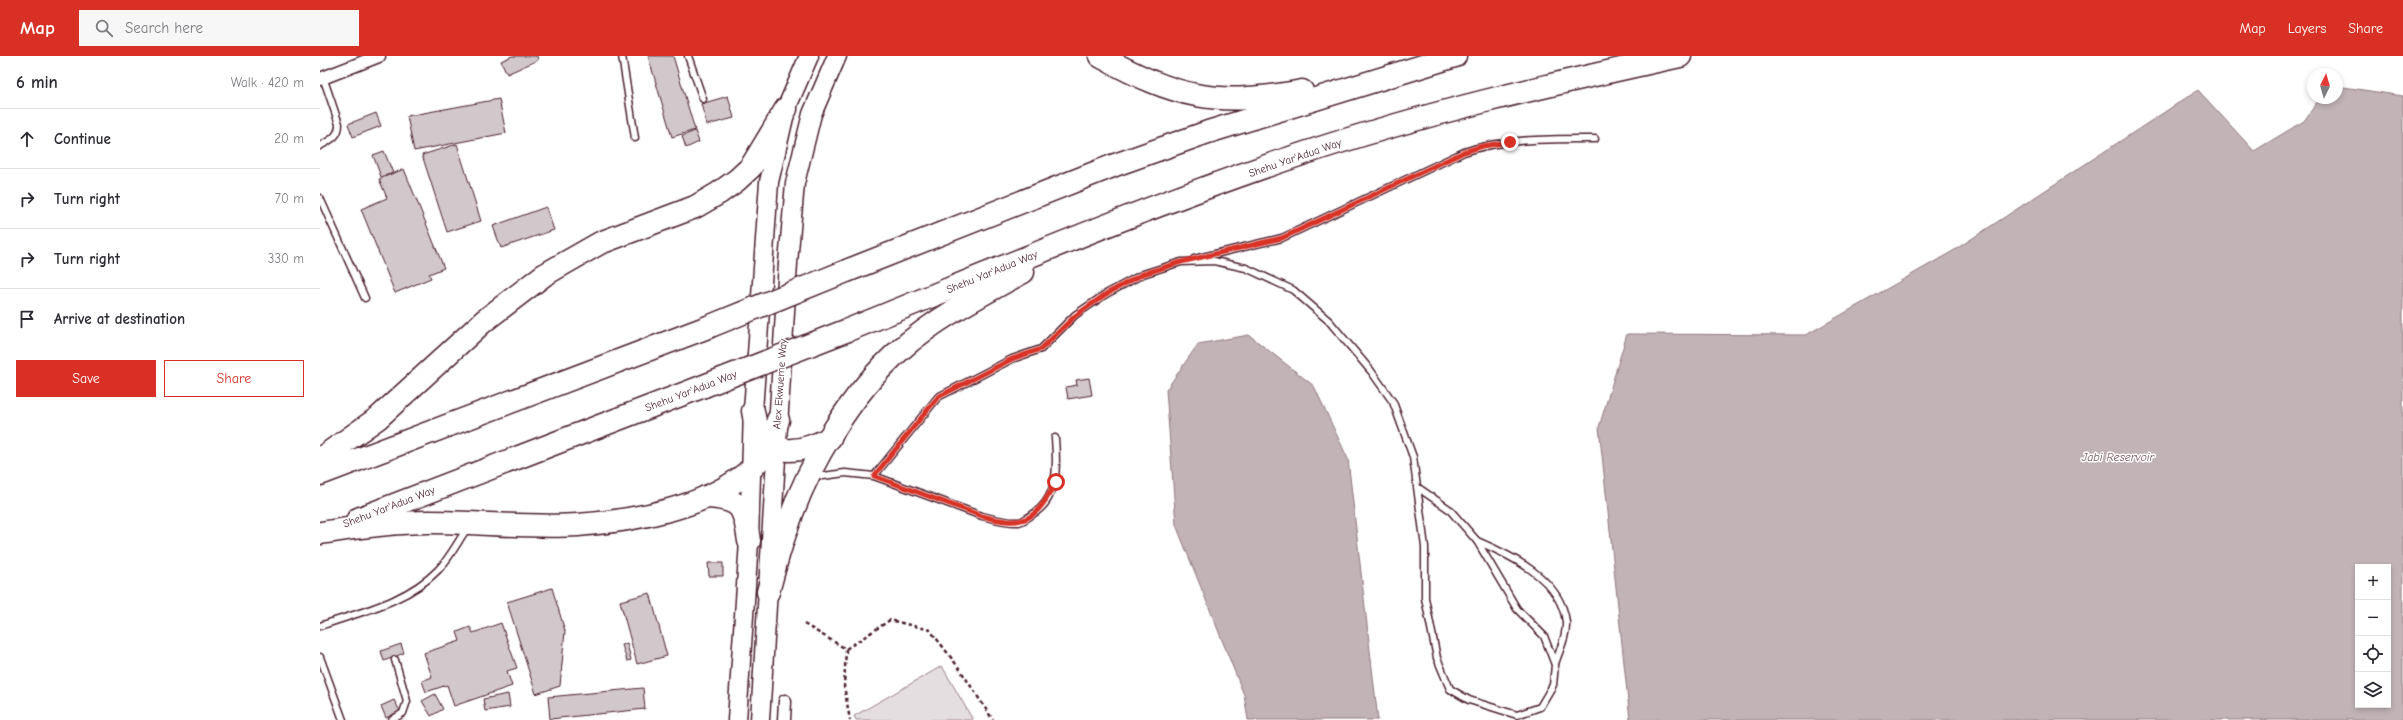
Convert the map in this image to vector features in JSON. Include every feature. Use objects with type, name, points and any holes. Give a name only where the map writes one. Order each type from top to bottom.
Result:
[{"type":"highway","points":[[1100,56],[1158,86],[1200,97],[1222,99],[1288,94],[1396,74]]},
{"type":"highway","points":[[320,474],[708,327],[1137,158],[1208,132],[1455,56]]},
{"type":"highway","name":"Shehu Yar'Adua Way","points":[[321,534],[848,330],[1093,231],[1296,156],[1377,131],[1486,101],[1680,56]]},
{"type":"highway","points":[[320,459],[378,418],[484,321],[544,275],[600,243],[694,207],[719,194],[752,167],[786,109]]},
{"type":"highway","points":[[768,592],[787,527],[812,471],[830,438],[878,372],[901,349],[963,305],[1093,231]]},
{"type":"highway","points":[[754,411],[758,432],[773,447],[790,451],[804,449],[830,438]]},
{"type":"highway","points":[[321,534],[399,523],[551,525],[608,522],[663,510],[706,498],[725,488],[752,467],[773,447],[778,420]]},
{"type":"highway","points":[[706,498],[730,500],[736,504],[746,519],[749,541]]},
{"type":"street","points":[[322,78],[379,56]]},
{"type":"street","points":[[736,720],[749,541],[754,411],[769,182],[786,109],[809,56]]},
{"type":"street","name":"Alex Ekwueme Way","points":[[778,420],[795,183],[812,114],[837,56]]},
{"type":"street","points":[[760,720],[768,592],[773,447]]},
{"type":"street","points":[[784,701],[784,720]]},
{"type":"lane","points":[[622,56],[635,138]]},
{"type":"lane","points":[[688,56],[703,99]]},
{"type":"lane","points":[[320,146],[335,137],[339,132],[339,124],[322,78]]},
{"type":"lane","points":[[874,476],[938,397],[1012,359],[1041,349],[1075,316],[1106,294],[1143,274],[1181,262],[1282,238],[1464,152],[1483,146],[1536,139],[1595,139]]},
{"type":"lane","points":[[320,198],[365,298]]},
{"type":"lane","points":[[1181,262],[1214,261],[1246,268],[1293,290],[1329,321],[1371,371],[1393,402],[1413,458],[1425,547],[1426,598],[1437,658],[1450,689],[1469,700],[1517,715],[1540,707],[1553,685],[1555,664],[1564,638],[1566,623],[1557,596],[1524,564],[1477,541]]},
{"type":"lane","points":[[812,471],[823,476],[845,473],[874,476],[982,516],[999,520],[1020,522],[1036,513],[1045,503],[1056,482],[1055,438]]},
{"type":"lane","points":[[1416,487],[1449,509],[1477,541],[1517,609],[1544,636],[1555,664]]},
{"type":"lane","points":[[320,626],[382,606],[410,591],[438,570],[470,523]]},
{"type":"lane","points":[[320,657],[343,720]]},
{"type":"lane","points":[[392,720],[403,713],[407,701],[395,660]]},
{"type":"path","points":[[846,649],[890,620],[930,630],[993,720]]},
{"type":"path","points":[[804,624],[846,649]]},
{"type":"path","points":[[846,649],[844,686],[850,720]]},
{"type":"shaded area","points":[[942,666],[973,720],[856,720],[854,716]]},
{"type":"water","name":"Jabi Reservoir","points":[[2343,87],[2403,96],[2403,720],[1630,720],[1599,427],[1627,334],[1806,335],[1953,251],[2198,90],[2254,151],[2304,121],[2316,104],[2343,104]]},
{"type":"water","points":[[1249,335],[1314,386],[1348,459],[1378,720],[1248,720],[1244,695],[1176,525],[1166,390],[1198,344]]},
{"type":"building","points":[[512,56],[537,56],[538,60],[507,74],[501,61]]},
{"type":"building","points":[[648,56],[673,56],[695,130],[672,137]]},
{"type":"building","points":[[728,96],[734,118],[707,125],[701,104]]},
{"type":"building","points":[[499,99],[506,133],[414,151],[407,116]]},
{"type":"building","points":[[376,113],[381,126],[353,137],[348,124]]},
{"type":"building","points":[[695,131],[699,142],[686,148],[682,136]]},
{"type":"building","points":[[457,144],[481,221],[447,232],[422,155]]},
{"type":"building","points":[[384,151],[393,173],[381,177],[373,155]]},
{"type":"building","points":[[404,169],[444,268],[429,274],[431,278],[395,293],[361,209],[387,198],[379,179]]},
{"type":"building","points":[[546,207],[554,230],[501,248],[493,226]]},
{"type":"building","points":[[1089,378],[1092,395],[1068,399],[1066,387],[1077,385],[1076,380]]},
{"type":"building","points":[[708,563],[723,563],[723,576],[709,576]]},
{"type":"building","points":[[552,588],[565,631],[560,686],[536,694],[507,602]]},
{"type":"building","points":[[650,593],[667,656],[637,664],[620,601]]},
{"type":"building","points":[[501,623],[517,668],[507,671],[512,686],[454,706],[447,685],[426,692],[422,681],[432,677],[424,653],[460,641],[457,632],[470,627],[473,633]]},
{"type":"building","points":[[627,643],[631,660],[627,661],[622,645]]},
{"type":"building","points":[[401,644],[404,653],[384,661],[381,651]]},
{"type":"building","points":[[643,688],[645,709],[550,719],[548,697]]},
{"type":"building","points":[[435,694],[443,709],[431,716],[422,701]]},
{"type":"building","points":[[508,694],[510,707],[485,711],[483,699]]},
{"type":"building","points":[[394,700],[400,711],[386,718],[381,706]]},
{"type":"route","points":[[1056,482],[1045,503],[1036,513],[1020,522],[999,520],[982,516],[874,476],[938,397],[1012,359],[1041,349],[1075,316],[1106,294],[1143,274],[1181,262],[1282,238],[1464,152],[1483,146],[1510,142]]}]
